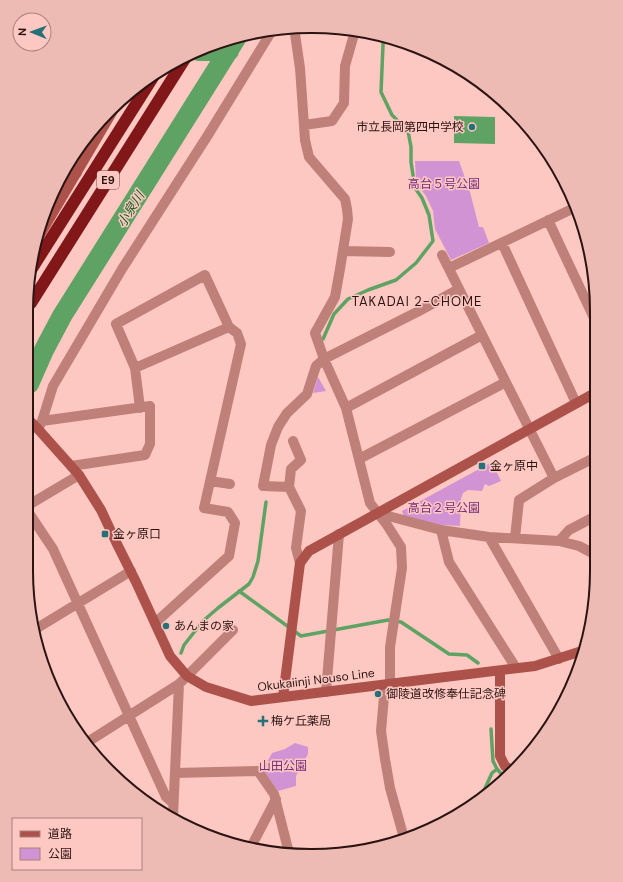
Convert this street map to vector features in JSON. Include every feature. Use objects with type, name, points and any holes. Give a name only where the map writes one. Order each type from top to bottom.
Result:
[{"type":"highway","name":"E9","points":[[34,299],[180,66]]},
{"type":"highway","name":"E9","points":[[38,260],[146,88]]},
{"type":"street","points":[[295,34],[300,68],[305,140],[309,157],[345,199],[348,209],[348,219],[335,297],[315,333],[324,359],[346,408],[370,503],[401,547],[402,568],[390,647],[381,731],[390,788],[403,833]]},
{"type":"street","points":[[35,423],[53,386],[122,269],[208,135],[269,36]]},
{"type":"street","points":[[304,125],[332,121],[344,103],[345,66],[354,36]]},
{"type":"street","points":[[48,221],[105,125]]},
{"type":"street","points":[[72,170],[77,173]]},
{"type":"street","points":[[449,268],[571,210]]},
{"type":"street","points":[[548,220],[590,309]]},
{"type":"street","points":[[502,243],[576,403]]},
{"type":"street","points":[[343,251],[390,252]]},
{"type":"street","points":[[442,255],[554,478]]},
{"type":"street","points":[[140,408],[135,368],[116,324],[205,275],[229,326],[237,333],[241,344],[204,508],[228,512],[235,522],[229,556],[155,623]]},
{"type":"street","points":[[289,487],[263,486],[271,445],[278,427],[287,413],[307,394],[316,366],[324,359],[459,289]]},
{"type":"street","points":[[135,368],[229,326]]},
{"type":"street","points":[[346,408],[482,335]]},
{"type":"street","points":[[359,459],[506,382]]},
{"type":"street","points":[[300,562],[309,551],[590,396]]},
{"type":"street","points":[[35,423],[150,406],[150,444],[145,455],[71,466]]},
{"type":"street","name":"Okukaiinji Nouso Line","points":[[35,423],[79,475],[101,510],[170,656],[187,676],[206,687],[251,701],[535,666],[578,653]]},
{"type":"street","points":[[283,697],[300,562],[296,548],[301,511],[289,487],[291,469],[301,460],[293,441]]},
{"type":"street","points":[[515,538],[519,500],[554,478],[590,460]]},
{"type":"street","points":[[33,502],[79,475]]},
{"type":"street","points":[[210,481],[230,484]]},
{"type":"street","points":[[377,513],[441,530],[489,537],[559,541],[579,546],[590,552]]},
{"type":"street","points":[[33,519],[53,549],[166,797],[173,803]]},
{"type":"street","points":[[559,541],[569,530],[590,519]]},
{"type":"street","points":[[441,530],[449,562],[516,668]]},
{"type":"street","points":[[326,692],[339,534]]},
{"type":"street","points":[[489,537],[559,659]]},
{"type":"street","points":[[39,627],[131,572]]},
{"type":"street","points":[[91,740],[179,684],[233,630]]},
{"type":"street","points":[[500,671],[500,756],[505,766],[507,768]]},
{"type":"street","points":[[173,812],[179,684]]},
{"type":"street","points":[[176,773],[258,771],[276,799],[288,848]]},
{"type":"street","points":[[253,843],[276,799]]},
{"type":"green space","name":"高台５号公園","points":[[415,161],[459,161],[470,192],[479,227],[483,227],[489,243],[451,260],[435,229],[433,211],[426,196],[419,187],[416,177]]},
{"type":"green space","points":[[318,377],[326,391],[313,393]]},
{"type":"green space","name":"高台２号公園","points":[[492,462],[501,481],[489,486],[485,484],[482,491],[468,490],[463,493],[461,499],[460,526],[425,524],[405,520],[402,511]]},
{"type":"green space","name":"山田公園","points":[[295,743],[308,747],[308,754],[296,776],[296,786],[278,791],[263,770],[272,753],[285,749]]},
{"type":"shaded area","points":[[454,116],[495,117],[495,144],[454,143]]},
{"type":"waterway","points":[[323,339],[334,314],[348,299],[396,280],[416,263],[433,241],[429,215],[422,198],[415,188],[408,131],[392,115],[381,92],[383,42]]},
{"type":"waterway","name":"小泉川","points":[[33,375],[62,316],[232,44]]},
{"type":"waterway","points":[[214,51],[229,51]]},
{"type":"waterway","points":[[181,653],[184,645],[203,621],[249,584],[253,577],[258,561],[266,502]]},
{"type":"waterway","points":[[239,591],[301,636],[388,620],[401,622],[449,654],[467,655],[478,663]]},
{"type":"waterway","points":[[491,729],[493,761],[501,774]]},
{"type":"waterway","points":[[485,788],[492,773],[497,769]]},
{"type":"place","name":"市立長岡第四中学校","points":[[472,127]]},
{"type":"place","name":"金ヶ原中","points":[[482,466]]},
{"type":"place","name":"金ヶ原口","points":[[105,534]]},
{"type":"place","name":"あんまの家","points":[[166,626]]},
{"type":"place","name":"御陵道改修奉仕記念碑","points":[[378,694]]},
{"type":"place","name":"梅ケ丘薬局","points":[[263,721]]},
{"type":"district","name":"TAKADAI 2-CHOME","points":[[417,301]]}]
